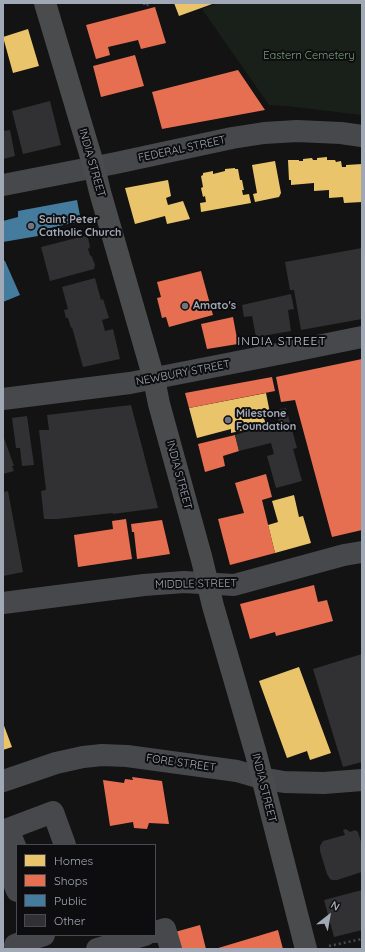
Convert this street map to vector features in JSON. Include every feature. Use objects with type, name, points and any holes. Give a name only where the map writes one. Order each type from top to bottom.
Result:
[{"type":"main road","name":"INDIA STREET","points":[[45,3],[94,167],[154,379],[159,404],[202,560],[213,606],[256,754],[306,949]]},
{"type":"street","name":"FEDERAL STREET","points":[[3,185],[232,138],[264,133],[297,131],[341,133],[362,136]]},
{"type":"street","name":"NEWBURY STREET","points":[[3,399],[154,379],[362,337]]},
{"type":"street","name":"MIDDLE STREET","points":[[3,603],[144,585],[184,582],[234,585],[344,555],[362,552]]},
{"type":"street","name":"FORE STREET","points":[[3,781],[56,763],[82,757],[102,755],[154,759],[237,771],[261,778],[284,782],[324,783],[362,780]]},
{"type":"street","points":[[16,849],[6,830],[53,812],[65,844]]},
{"type":"street","points":[[3,856],[16,888]]},
{"type":"street","points":[[156,933],[165,929],[171,949]]},
{"type":"street","points":[[15,945],[38,936]]},
{"type":"street","points":[[97,949],[146,938]]},
{"type":"path","points":[[144,3],[145,6],[151,3]]},
{"type":"path","points":[[329,946],[362,939]]},
{"type":"green space","name":"Eastern Cemetery","points":[[218,3],[362,3],[362,115],[269,105],[202,9]]},
{"type":"building: Homes","points":[[174,3],[215,3],[179,16]]},
{"type":"building: Homes","points":[[28,29],[39,66],[13,73],[3,37]]},
{"type":"building: Homes","points":[[327,157],[327,160],[335,160],[336,162],[341,161],[342,167],[346,167],[346,165],[362,164],[362,202],[344,203],[343,197],[329,198],[329,190],[314,191],[314,183],[291,185],[291,180],[289,180],[288,160],[303,161],[303,159],[312,158],[313,160],[317,160],[317,158]]},
{"type":"building: Homes","points":[[275,161],[281,193],[279,197],[255,202],[253,194],[257,193],[252,165]]},
{"type":"building: Homes","points":[[225,169],[238,169],[240,180],[242,180],[244,190],[242,190],[243,195],[249,194],[251,203],[201,212],[200,203],[206,202],[201,188],[203,187],[201,176],[203,173],[213,171],[213,174],[225,171]]},
{"type":"building: Homes","points":[[168,180],[171,196],[166,198],[168,205],[183,201],[190,219],[167,224],[165,216],[135,224],[125,188]]},
{"type":"building: Homes","name":"Milestone Foundation","points":[[266,393],[270,413],[263,415],[266,425],[231,433],[231,429],[197,438],[189,408]]},
{"type":"building: Homes","points":[[294,495],[299,517],[303,516],[311,543],[275,553],[268,525],[278,522],[272,501]]},
{"type":"building: Homes","points":[[299,667],[331,753],[310,760],[307,751],[287,758],[259,681]]},
{"type":"building: Homes","points":[[3,723],[12,747],[3,750]]},
{"type":"building: Shops","points":[[155,7],[166,43],[141,49],[138,40],[108,47],[110,55],[96,59],[86,25]]},
{"type":"building: Shops","points":[[135,55],[144,86],[101,97],[93,66]]},
{"type":"building: Shops","points":[[238,70],[265,110],[162,129],[152,92]]},
{"type":"building: Shops","name":"Amato's","points":[[201,271],[213,315],[169,327],[166,317],[162,318],[157,298],[161,297],[157,282]]},
{"type":"building: Shops","points":[[233,317],[238,344],[207,349],[201,324]]},
{"type":"building: Shops","points":[[362,359],[362,530],[332,537],[295,400],[281,402],[276,377]]},
{"type":"building: Shops","points":[[272,377],[275,391],[189,408],[185,393]]},
{"type":"building: Shops","points":[[235,435],[239,451],[223,456],[225,466],[205,472],[198,444]]},
{"type":"building: Shops","points":[[266,474],[272,497],[262,500],[275,553],[230,565],[218,519],[244,513],[235,483]]},
{"type":"building: Shops","points":[[126,519],[132,559],[78,567],[74,535],[113,529],[112,521]]},
{"type":"building: Shops","points":[[162,520],[170,554],[137,559],[134,532],[132,532],[131,524]]},
{"type":"building: Shops","points":[[314,585],[318,602],[327,600],[333,621],[276,636],[275,632],[250,639],[240,604]]},
{"type":"building: Shops","points":[[132,777],[162,781],[169,824],[149,823],[147,829],[134,828],[133,822],[110,826],[103,780],[124,783],[125,779],[133,780]]},
{"type":"building: Shops","points":[[200,925],[206,949],[180,949],[175,932]]},
{"type":"building: Shops","points":[[278,930],[283,949],[215,949]]},
{"type":"building: Public","name":"Saint Peter Catholic Church","points":[[77,200],[81,221],[37,231],[38,236],[3,242],[3,221],[18,217],[18,211]]},
{"type":"building: Public","points":[[3,260],[5,261],[20,295],[3,302]]},
{"type":"building: Other","points":[[50,101],[61,145],[23,154],[12,111]]},
{"type":"building: Other","points":[[10,130],[15,156],[3,159],[3,131]]},
{"type":"building: Other","points":[[84,236],[88,238],[90,247],[88,249],[95,265],[94,269],[50,281],[41,247]]},
{"type":"building: Other","points":[[362,248],[362,319],[301,330],[294,290],[290,290],[285,262]]},
{"type":"building: Other","points":[[95,278],[101,300],[103,299],[109,318],[102,320],[105,331],[113,329],[120,359],[83,367],[72,327],[71,328],[68,318],[66,318],[64,310],[68,309],[62,287]]},
{"type":"building: Other","points":[[291,294],[294,309],[288,310],[291,331],[256,337],[252,316],[244,317],[242,305]]},
{"type":"building: Other","points":[[131,405],[158,508],[113,514],[44,519],[41,491],[46,490],[39,430],[49,430],[47,415]]},
{"type":"building: Other","points":[[286,408],[297,448],[293,449],[302,481],[276,488],[267,456],[274,454],[271,443],[239,451],[235,435],[279,422],[276,410]]},
{"type":"building: Other","points":[[27,416],[34,465],[22,466],[20,448],[16,448],[12,418]]},
{"type":"building: Other","points":[[3,435],[14,466],[12,466],[14,471],[3,474]]},
{"type":"building: Other","points":[[8,491],[23,572],[3,576],[3,492]]},
{"type":"building: Other","points":[[362,654],[362,762],[343,767],[313,669]]},
{"type":"building: Other","points":[[346,829],[350,832],[355,830],[358,832],[362,845],[362,872],[337,880],[332,880],[327,874],[320,851],[320,846],[323,841],[345,835],[343,830]]},
{"type":"building: Other","points":[[362,890],[362,930],[334,937],[324,900]]},
{"type":"place","name":"Saint Peter Catholic Church","points":[[31,226]]},
{"type":"place","name":"Amato's","points":[[185,306]]},
{"type":"place","name":"Milestone Foundation","points":[[228,420]]},
{"type":"district","name":"INDIA STREET","points":[[282,341]]}]
